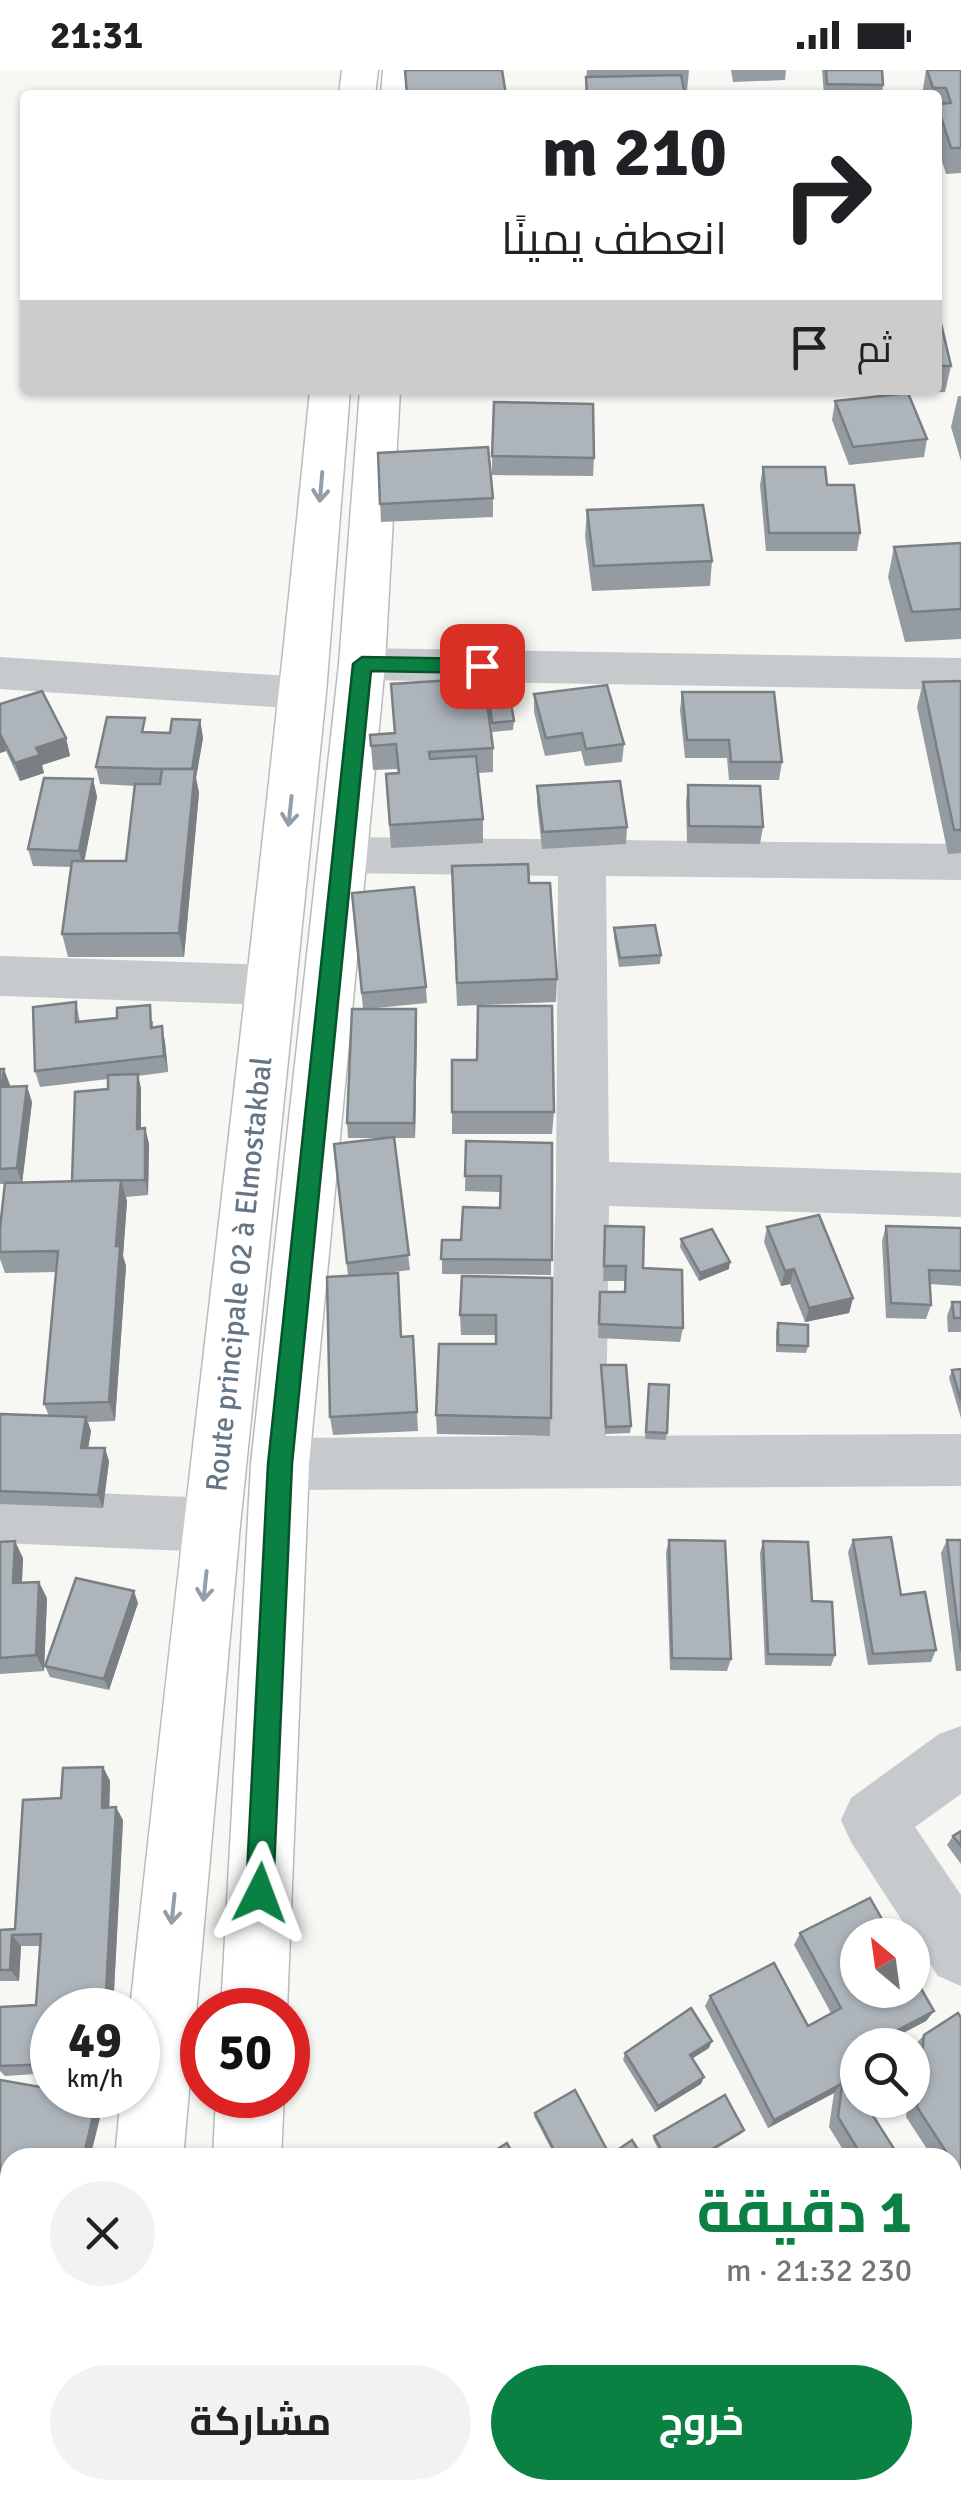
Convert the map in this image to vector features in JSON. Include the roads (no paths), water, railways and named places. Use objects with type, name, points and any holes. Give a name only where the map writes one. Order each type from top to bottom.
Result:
[{"type":"main road","name":"Route principale 02 à Elmostakbal","points":[[150,2148],[330,395]]},
{"type":"main road","name":"Route principale 02 à Elmostakbal","points":[[255,1988],[280,1464],[362,664],[380,395]]},
{"type":"main road","points":[[248,2148],[249,2118]]},
{"type":"street","points":[[362,664],[961,674]]},
{"type":"street","points":[[0,673],[302,692]]},
{"type":"street","points":[[343,855],[961,862]]},
{"type":"street","points":[[576,1460],[583,1183],[582,860]]},
{"type":"street","points":[[0,976],[270,985]]},
{"type":"street","points":[[583,1183],[961,1195]]},
{"type":"street","points":[[280,1464],[961,1460]]},
{"type":"street","points":[[0,1516],[211,1525]]},
{"type":"street","points":[[961,1756],[872,1820],[961,1953]]}]
